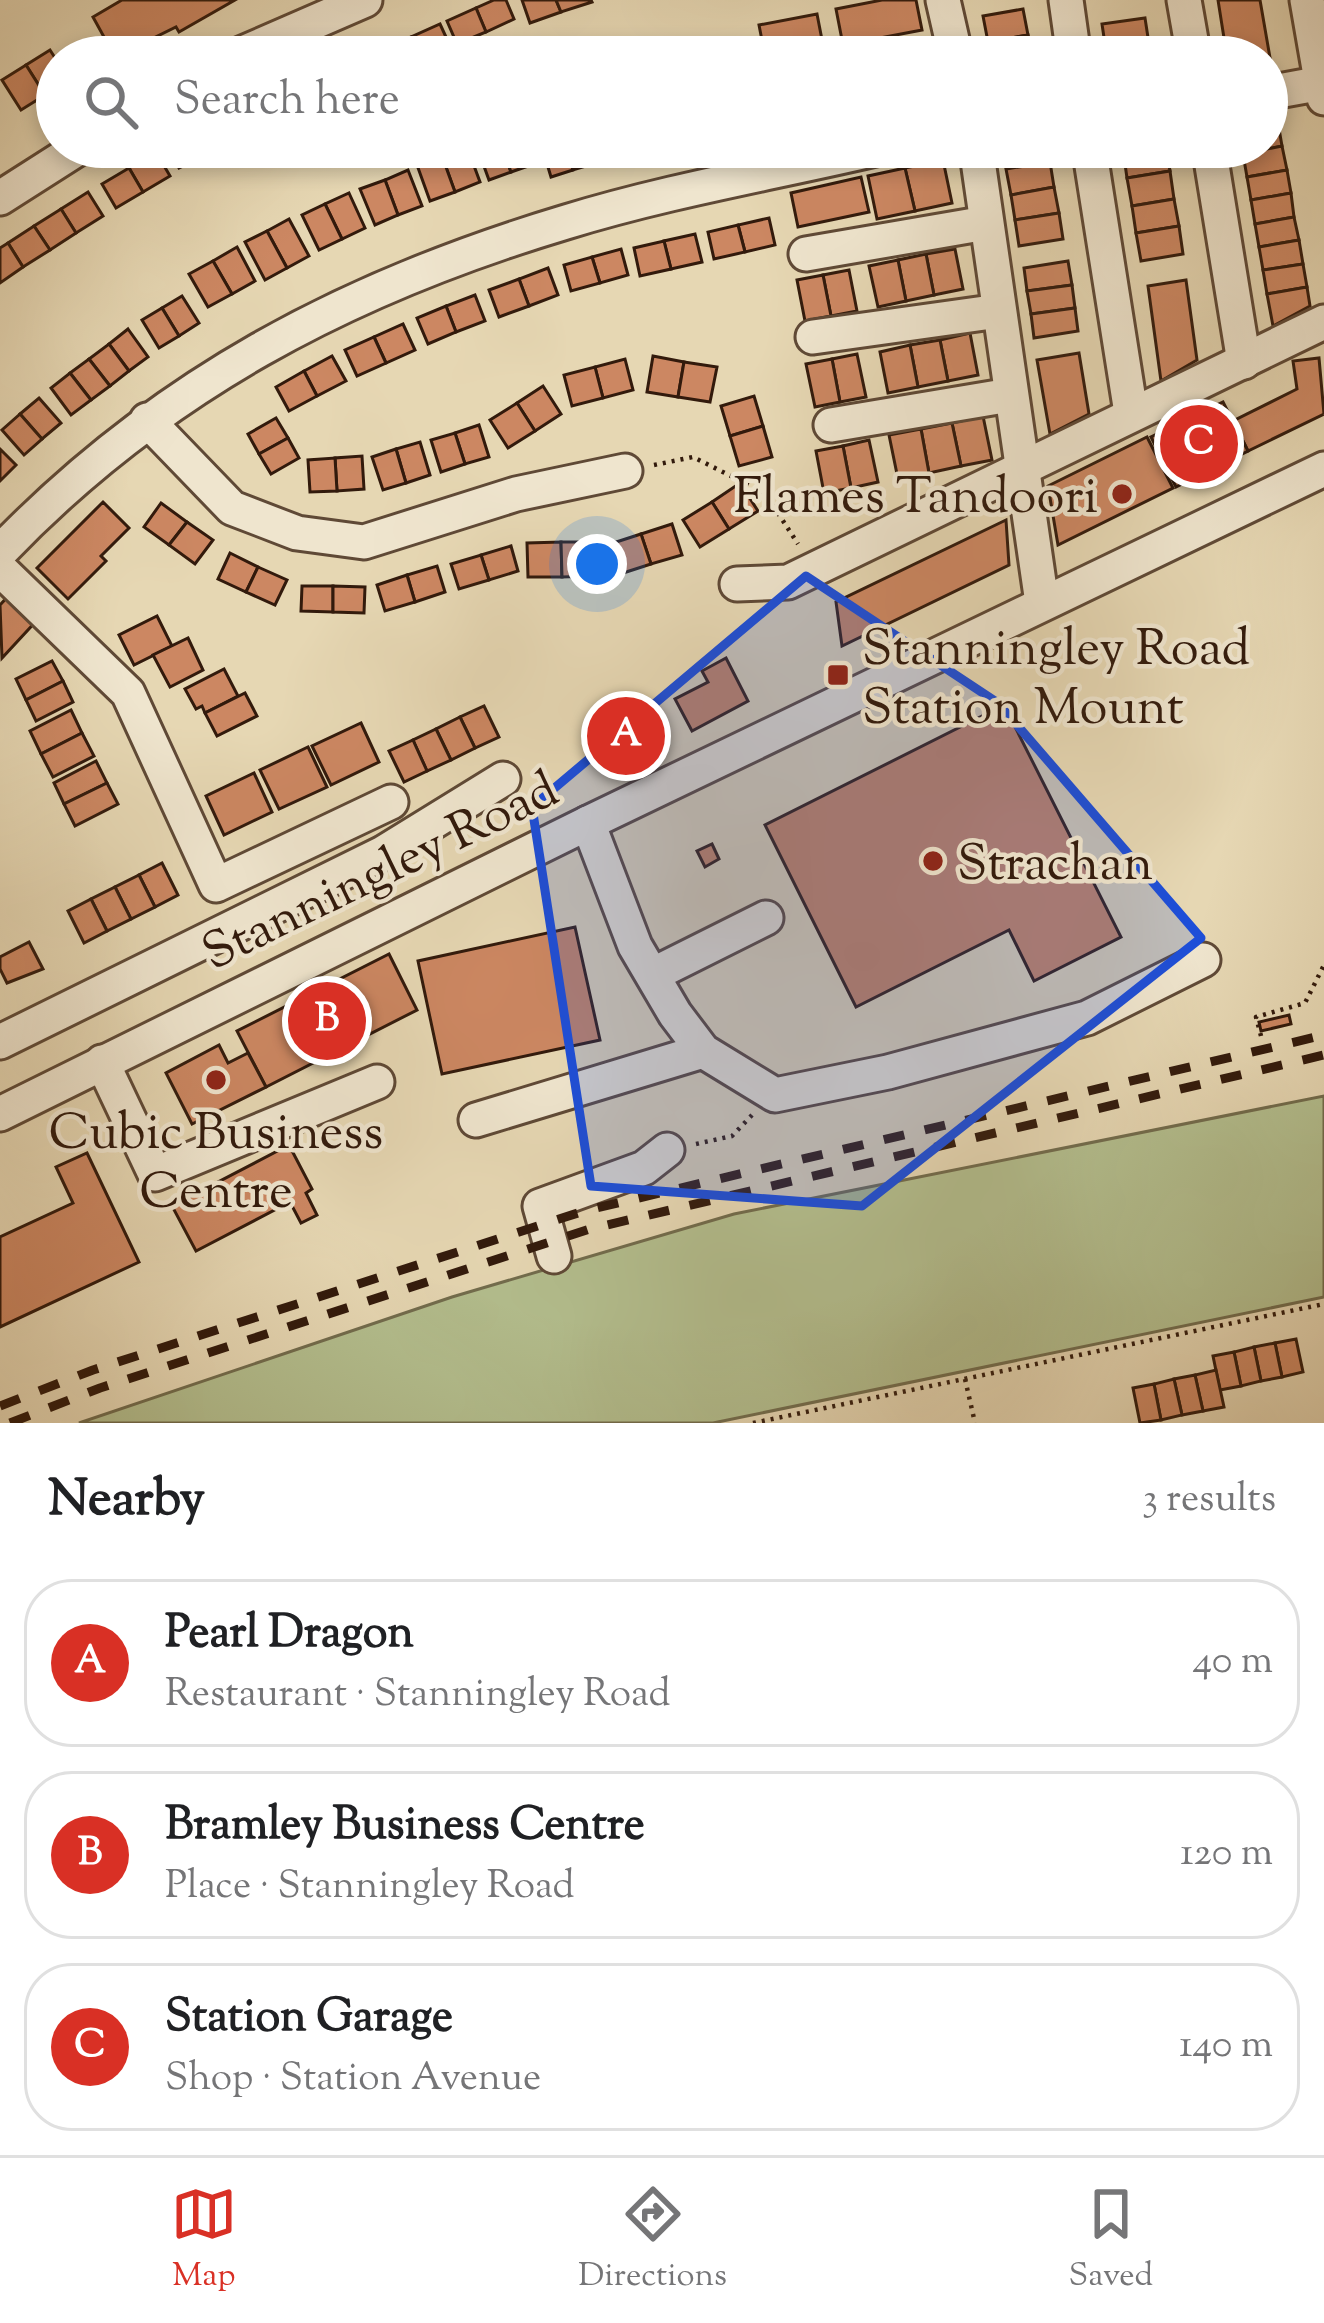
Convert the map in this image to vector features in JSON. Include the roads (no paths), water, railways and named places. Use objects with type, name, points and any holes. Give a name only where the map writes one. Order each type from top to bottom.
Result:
[{"type":"street","points":[[282,36],[365,0]]},
{"type":"street","points":[[943,0],[944,36]]},
{"type":"street","points":[[1066,0],[1072,36]]},
{"type":"street","points":[[1184,0],[1190,36]]},
{"type":"street","points":[[1288,92],[1323,91],[1314,8]]},
{"type":"street","points":[[0,198],[47,168]]},
{"type":"street","points":[[0,552],[59,490],[146,420],[262,346],[390,285],[564,222],[790,168]]},
{"type":"street","points":[[979,168],[1042,603]]},
{"type":"street","points":[[1092,168],[1131,413]]},
{"type":"street","points":[[1212,168],[1244,362]]},
{"type":"street","points":[[806,254],[986,223]]},
{"type":"street","points":[[813,337],[999,311]]},
{"type":"street","points":[[736,584],[788,582],[1324,322]]},
{"type":"street","points":[[830,424],[1010,395]]},
{"type":"street","points":[[146,420],[232,508],[297,533],[364,542],[516,494],[625,471]]},
{"type":"street","name":"Stanningley Road","points":[[0,1114],[1324,469]]},
{"type":"street","points":[[0,569],[128,693],[216,885],[391,802]]},
{"type":"street","points":[[0,1042],[383,853],[503,779]]},
{"type":"street","points":[[588,824],[635,946],[675,1014],[703,1052],[775,1095],[887,1072],[1087,1018],[1203,960]]},
{"type":"street","points":[[654,974],[766,918]]},
{"type":"street","points":[[476,1120],[703,1052]]},
{"type":"street","points":[[102,1063],[155,1174],[377,1082]]},
{"type":"street","points":[[554,1256],[540,1206],[644,1168],[667,1150]]},
{"type":"railway","points":[[0,1406],[93,1370],[584,1211],[1324,1035]]},
{"type":"railway","points":[[10,1423],[100,1388],[590,1229],[1324,1055]]},
{"type":"place","name":"Station Garage","points":[[1199,444]]},
{"type":"place","name":"Flames Tandoori","points":[[1122,494]]},
{"type":"place","name":"Stanningley Road Station Mount","points":[[838,675]]},
{"type":"place","name":"Pearl Dragon","points":[[626,736]]},
{"type":"place","name":"Strachan","points":[[933,861]]},
{"type":"place","name":"Bramley Business Centre","points":[[327,1021]]},
{"type":"place","name":"Cubic Business Centre","points":[[216,1080]]}]
